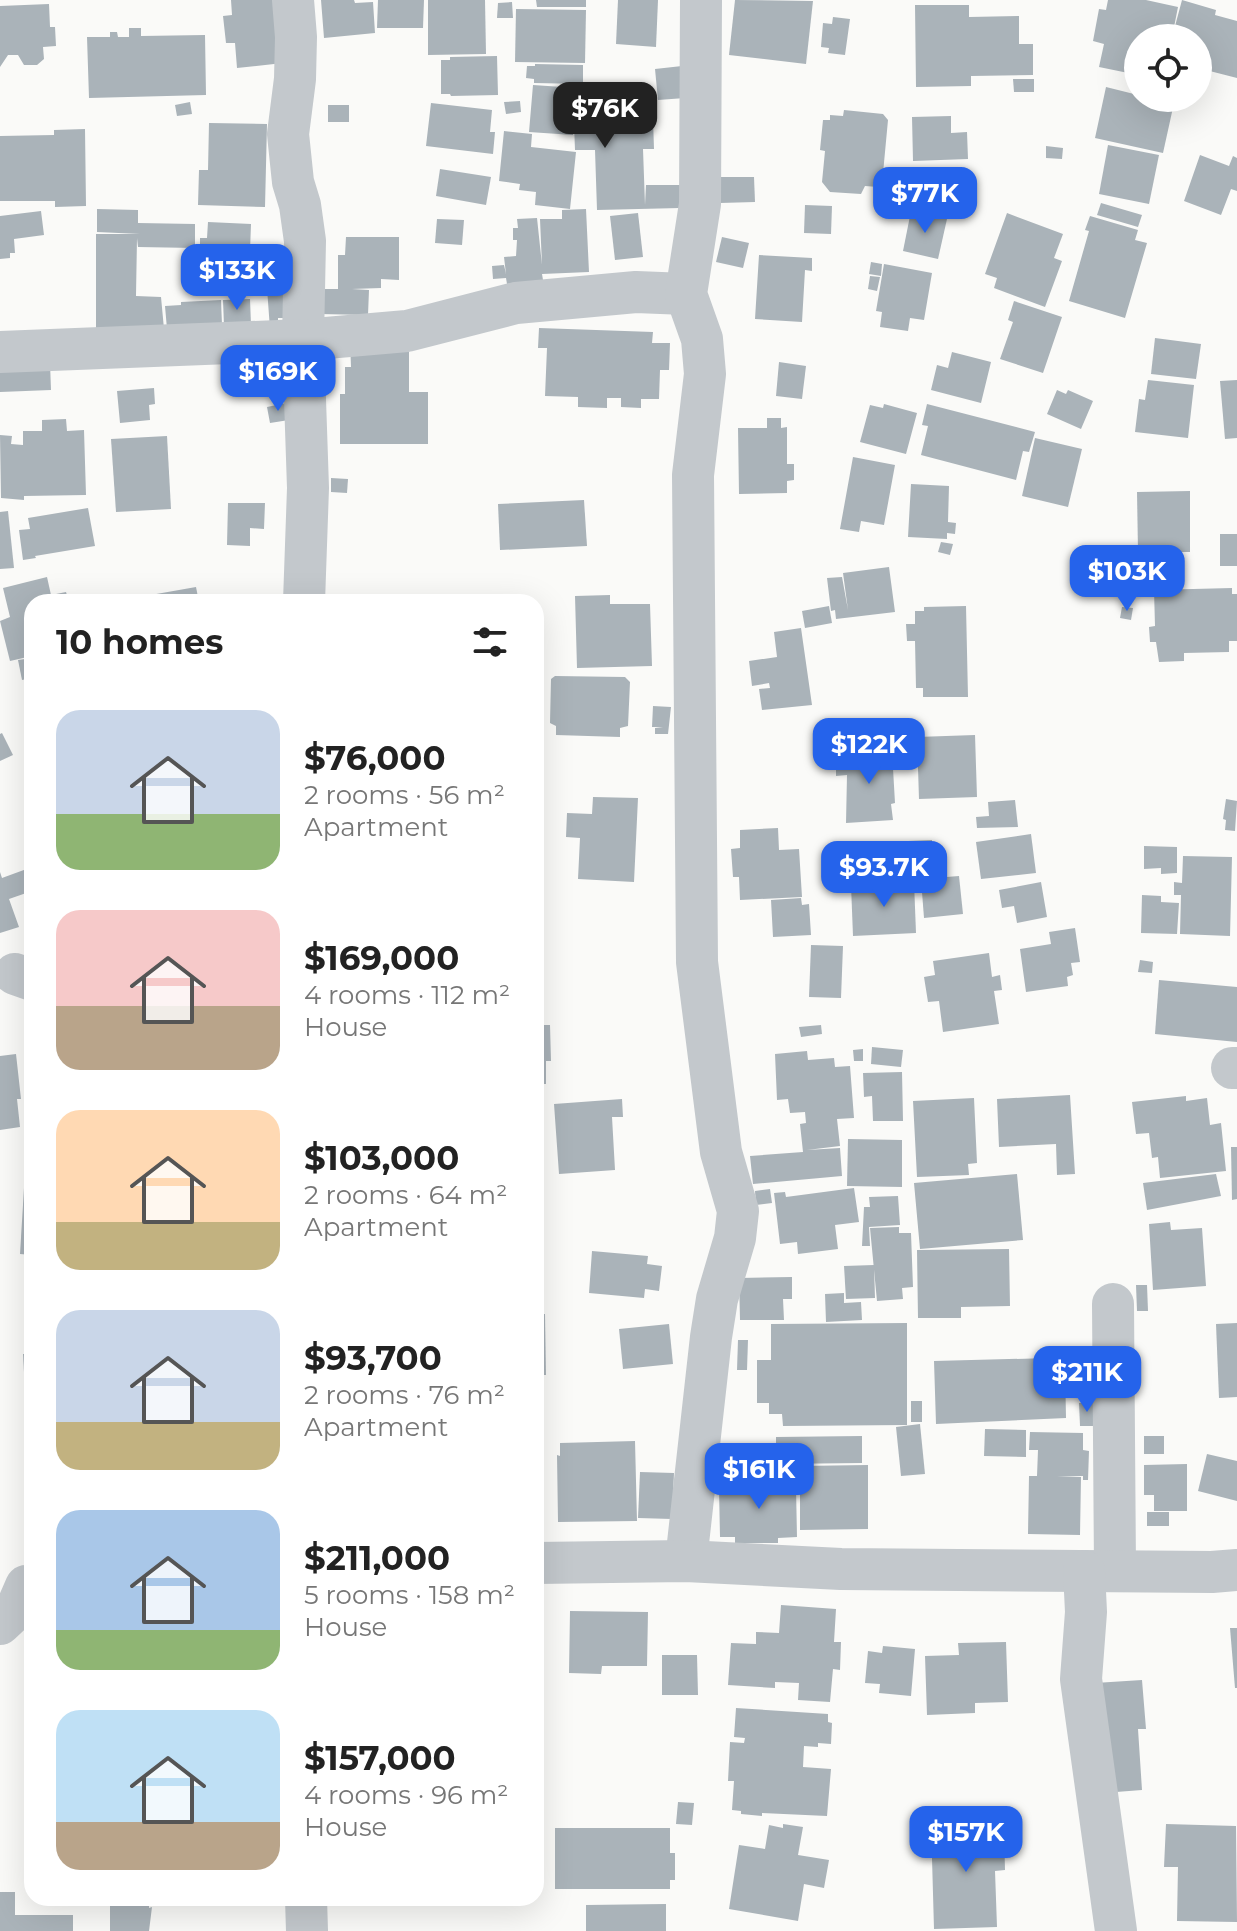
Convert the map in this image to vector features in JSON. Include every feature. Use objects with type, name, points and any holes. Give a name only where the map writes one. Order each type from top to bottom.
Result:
[{"type":"street","points":[[293,0],[295,79],[288,134],[293,182],[305,241],[303,340],[308,488],[304,594]]},
{"type":"street","points":[[686,1561],[711,1337],[717,1299],[735,1238],[738,1211],[721,1152],[697,962],[693,475],[705,374],[702,339],[686,294],[700,204],[701,0]]},
{"type":"street","points":[[0,352],[303,340],[407,331],[516,303],[636,292],[686,294]]},
{"type":"street","points":[[1113,1304],[1099,1571],[1086,1612],[1081,1679],[1116,1931]]},
{"type":"street","points":[[544,1563],[686,1561],[841,1569],[1237,1570]]},
{"type":"street","points":[[0,1624],[16,1609],[19,1585]]},
{"type":"street","points":[[306,1906],[307,1931]]},
{"type":"building","points":[[231,0],[277,0],[283,63],[237,68],[235,43],[226,43],[223,16],[232,15]]},
{"type":"building","points":[[321,0],[373,2],[375,33],[324,38]]},
{"type":"building","points":[[378,0],[424,0],[423,28],[377,28]]},
{"type":"building","points":[[428,0],[485,0],[486,54],[428,55]]},
{"type":"building","points":[[536,0],[586,0],[586,7],[537,7]]},
{"type":"building","points":[[618,0],[658,0],[656,47],[616,44]]},
{"type":"building","points":[[735,0],[813,1],[806,64],[729,55]]},
{"type":"building","points":[[1108,0],[1146,0],[1178,7],[1175,24],[1124,24],[1124,72],[1099,67],[1104,44],[1093,41],[1099,9],[1106,10]]},
{"type":"building","points":[[1182,0],[1216,10],[1215,15],[1237,21],[1237,78],[1212,72],[1212,24],[1176,24]]},
{"type":"building","points":[[512,2],[513,18],[497,18],[498,3]]},
{"type":"building","points":[[49,4],[50,27],[55,27],[56,46],[43,47],[44,59],[37,65],[24,65],[18,55],[8,55],[0,67],[0,6]]},
{"type":"building","points":[[915,5],[969,5],[969,17],[1019,16],[1019,44],[1033,44],[1033,75],[971,76],[971,86],[916,87]]},
{"type":"building","points":[[516,9],[586,10],[585,63],[515,62]]},
{"type":"building","points":[[833,17],[850,19],[845,55],[828,53],[829,48],[821,47],[823,23],[832,24]]},
{"type":"building","points":[[129,28],[141,28],[141,36],[205,35],[206,95],[89,98],[87,37],[110,37],[110,32],[117,32],[118,37],[129,37]]},
{"type":"building","points":[[497,56],[498,95],[441,94],[441,60]]},
{"type":"building","points":[[583,65],[583,84],[534,83],[534,79],[526,78],[527,66]]},
{"type":"building","points":[[682,66],[685,98],[658,100],[655,69]]},
{"type":"building","points":[[1013,79],[1034,79],[1034,92],[1014,92]]},
{"type":"building","points":[[533,85],[577,88],[574,120],[653,119],[654,149],[643,149],[645,205],[646,185],[680,185],[680,208],[597,210],[595,150],[575,150],[574,124],[573,135],[529,132]]},
{"type":"building","points":[[1106,87],[1124,92],[1124,112],[1172,112],[1163,153],[1095,138]]},
{"type":"building","points":[[520,101],[521,112],[506,114],[504,102]]},
{"type":"building","points":[[190,102],[192,114],[177,116],[175,105]]},
{"type":"building","points":[[431,103],[492,110],[490,132],[495,132],[493,154],[426,146]]},
{"type":"building","points":[[328,105],[349,105],[349,122],[328,122]]},
{"type":"building","points":[[844,110],[883,114],[888,120],[882,184],[878,187],[865,186],[861,194],[830,192],[822,182],[825,151],[820,150],[823,120],[830,120],[830,115],[843,116]]},
{"type":"building","points":[[951,116],[951,133],[967,132],[968,159],[913,161],[912,117]]},
{"type":"building","points":[[209,123],[267,124],[265,207],[198,205],[199,170],[208,170]]},
{"type":"building","points":[[85,129],[86,206],[55,207],[55,201],[0,201],[0,136],[54,135],[54,130]]},
{"type":"building","points":[[504,131],[532,134],[531,147],[576,152],[570,209],[535,205],[536,192],[519,190],[520,184],[499,181]]},
{"type":"building","points":[[1108,145],[1159,155],[1149,204],[1099,194]]},
{"type":"building","points":[[1046,146],[1063,148],[1062,159],[1046,158]]},
{"type":"building","points":[[1200,155],[1229,166],[1233,156],[1237,158],[1237,191],[1231,189],[1221,215],[1184,201]]},
{"type":"building","points":[[440,169],[491,177],[486,205],[436,196]]},
{"type":"building","points":[[719,177],[754,177],[755,202],[720,203]]},
{"type":"building","points":[[1101,203],[1142,215],[1138,227],[1097,215]]},
{"type":"building","points":[[805,205],[832,206],[831,234],[804,233]]},
{"type":"building","points":[[97,209],[138,210],[138,223],[195,224],[195,248],[138,247],[137,238],[136,296],[161,297],[164,329],[96,328],[96,234],[140,234],[97,232]]},
{"type":"building","points":[[586,209],[589,272],[542,274],[543,280],[507,284],[506,278],[493,279],[492,266],[504,265],[506,274],[504,257],[516,256],[517,240],[513,240],[513,228],[518,228],[517,219],[537,218],[542,265],[540,219],[562,219],[562,210]]},
{"type":"building","points":[[41,211],[44,235],[14,239],[15,253],[10,253],[10,258],[0,259],[0,216]]},
{"type":"building","points":[[911,211],[947,219],[938,259],[903,251]]},
{"type":"building","points":[[638,213],[643,257],[615,260],[610,216]]},
{"type":"building","points":[[1007,213],[1063,234],[1054,258],[1062,261],[1045,307],[994,288],[997,278],[985,274]]},
{"type":"building","points":[[1090,216],[1138,230],[1135,240],[1147,243],[1125,318],[1069,301],[1089,231],[1085,230]]},
{"type":"building","points":[[437,219],[464,220],[462,245],[435,243]]},
{"type":"building","points":[[208,222],[251,224],[250,251],[257,251],[256,272],[206,269],[206,258],[200,258],[200,238],[207,238]]},
{"type":"building","points":[[346,237],[399,237],[399,280],[381,279],[381,288],[352,289],[369,290],[368,315],[319,314],[319,289],[338,289],[338,255],[345,255]]},
{"type":"building","points":[[722,237],[749,243],[743,268],[716,262]]},
{"type":"building","points":[[759,255],[812,258],[812,271],[805,270],[802,322],[755,319]]},
{"type":"building","points":[[282,260],[286,318],[278,318],[278,329],[270,329],[265,261]]},
{"type":"building","points":[[871,262],[882,264],[881,276],[869,274]]},
{"type":"building","points":[[884,264],[932,273],[924,320],[910,318],[908,331],[880,327],[882,312],[876,311]]},
{"type":"building","points":[[870,276],[880,277],[877,291],[868,289]]},
{"type":"building","points":[[250,299],[251,325],[224,326],[223,300]]},
{"type":"building","points":[[221,300],[222,325],[167,329],[165,306]]},
{"type":"building","points":[[1014,301],[1062,317],[1043,373],[1000,359],[1013,322],[1008,320]]},
{"type":"building","points":[[539,328],[653,332],[652,343],[670,343],[669,370],[660,370],[659,399],[641,399],[641,408],[621,407],[621,398],[607,398],[607,408],[578,407],[578,397],[545,396],[547,348],[538,348]]},
{"type":"building","points":[[1155,338],[1201,344],[1196,379],[1151,374]]},
{"type":"building","points":[[350,340],[409,340],[409,392],[428,392],[428,444],[340,444],[340,394],[345,394],[345,367],[351,367]]},
{"type":"building","points":[[952,352],[991,362],[981,403],[931,390],[937,365],[948,368]]},
{"type":"building","points":[[779,362],[806,366],[802,399],[776,396]]},
{"type":"building","points":[[50,363],[51,390],[0,392],[0,364]]},
{"type":"building","points":[[1148,380],[1194,385],[1188,438],[1135,432],[1139,399],[1145,400]]},
{"type":"building","points":[[1237,380],[1237,438],[1225,439],[1220,381]]},
{"type":"building","points":[[154,388],[155,404],[149,405],[150,420],[120,423],[117,391]]},
{"type":"building","points":[[1057,390],[1066,394],[1068,390],[1093,401],[1081,429],[1047,414]]},
{"type":"building","points":[[286,403],[289,420],[270,423],[267,407]]},
{"type":"building","points":[[884,404],[917,413],[906,454],[860,442],[870,405],[883,408]]},
{"type":"building","points":[[927,404],[1035,432],[1029,452],[1023,451],[1016,480],[921,455],[928,426],[922,425]]},
{"type":"building","points":[[767,418],[781,418],[781,428],[787,427],[787,464],[794,464],[794,480],[787,481],[787,493],[739,494],[738,428],[767,428]]},
{"type":"building","points":[[66,419],[67,431],[84,430],[86,495],[24,496],[24,500],[1,498],[0,435],[12,436],[11,444],[23,445],[23,431],[42,431],[42,420]]},
{"type":"building","points":[[167,436],[171,509],[116,512],[111,439]]},
{"type":"building","points":[[1035,438],[1082,449],[1068,507],[1022,496]]},
{"type":"building","points":[[853,457],[895,465],[884,525],[861,521],[859,532],[840,529]]},
{"type":"building","points":[[331,478],[348,479],[347,493],[331,492]]},
{"type":"building","points":[[911,484],[949,486],[948,522],[956,523],[955,534],[947,533],[947,539],[908,537]]},
{"type":"building","points":[[1190,491],[1190,552],[1138,552],[1137,492]]},
{"type":"building","points":[[584,500],[587,546],[500,550],[498,504]]},
{"type":"building","points":[[228,503],[265,503],[264,529],[250,528],[250,546],[227,545]]},
{"type":"building","points":[[88,508],[95,546],[23,560],[19,530],[30,529],[28,518]]},
{"type":"building","points":[[8,511],[14,568],[0,569],[0,512]]},
{"type":"building","points":[[1220,534],[1237,534],[1237,566],[1220,566]]},
{"type":"building","points":[[941,542],[953,544],[950,555],[938,552]]},
{"type":"building","points":[[889,567],[895,612],[836,619],[835,610],[831,611],[827,578],[842,577],[848,610],[843,573]]},
{"type":"building","points":[[47,577],[51,594],[24,594],[24,658],[10,661],[0,621],[10,617],[3,588]]},
{"type":"building","points":[[196,587],[197,594],[156,594]]},
{"type":"building","points":[[1232,588],[1232,594],[1237,594],[1237,641],[1229,641],[1229,652],[1184,653],[1184,661],[1159,662],[1156,642],[1150,642],[1149,627],[1155,626],[1154,590]]},
{"type":"building","points":[[610,595],[610,604],[650,604],[652,666],[577,668],[575,596]]},
{"type":"building","points":[[829,606],[832,623],[805,628],[802,611]]},
{"type":"building","points":[[966,606],[968,697],[923,697],[923,688],[916,688],[915,641],[907,641],[906,624],[915,624],[915,611],[924,611],[924,607]]},
{"type":"building","points":[[1122,607],[1133,608],[1131,620],[1120,618]]},
{"type":"building","points":[[801,628],[812,705],[762,710],[759,689],[770,688],[769,683],[752,686],[749,661],[777,657],[774,632]]},
{"type":"building","points":[[24,659],[24,680],[22,680],[18,660]]},
{"type":"building","points":[[555,676],[625,677],[630,682],[628,726],[620,728],[620,737],[556,735],[556,726],[550,723],[551,679]]},
{"type":"building","points":[[653,706],[671,707],[668,734],[655,734],[655,728],[663,727],[652,727]]},
{"type":"building","points":[[0,734],[13,755],[0,761]]},
{"type":"building","points":[[975,735],[977,797],[919,799],[917,737]]},
{"type":"building","points":[[892,751],[893,820],[846,823],[847,775],[836,776],[836,765],[846,764],[845,754]]},
{"type":"building","points":[[593,797],[638,798],[634,882],[578,879],[580,838],[566,837],[567,813],[592,814]]},
{"type":"building","points":[[1226,799],[1237,801],[1235,831],[1225,830]]},
{"type":"building","points":[[1015,800],[1018,827],[977,828],[976,817],[989,816],[988,802]]},
{"type":"building","points":[[778,828],[779,850],[799,849],[802,897],[740,900],[739,877],[733,877],[731,849],[740,848],[740,830]]},
{"type":"building","points":[[1031,834],[1036,873],[981,879],[976,842]]},
{"type":"building","points":[[932,840],[933,876],[910,877],[908,841]]},
{"type":"building","points":[[1144,846],[1177,847],[1177,873],[1161,874],[1161,868],[1144,869]]},
{"type":"building","points":[[1183,856],[1232,857],[1230,936],[1180,934],[1181,895],[1174,895],[1174,882],[1182,883]]},
{"type":"building","points":[[24,870],[24,894],[9,899],[19,927],[0,933],[0,872],[2,878]]},
{"type":"building","points":[[959,876],[963,914],[924,918],[921,879]]},
{"type":"building","points":[[914,882],[916,933],[853,936],[851,885]]},
{"type":"building","points":[[1041,882],[1047,917],[1017,923],[1014,906],[1002,908],[999,890]]},
{"type":"building","points":[[1142,895],[1161,896],[1161,902],[1179,903],[1177,934],[1141,933]]},
{"type":"building","points":[[801,898],[802,905],[809,904],[811,935],[773,937],[771,900]]},
{"type":"building","points":[[1075,928],[1080,962],[1071,963],[1073,975],[1067,977],[1068,986],[1026,992],[1020,949],[1051,944],[1049,932]]},
{"type":"building","points":[[811,945],[843,946],[841,998],[809,997]]},
{"type":"building","points":[[989,953],[992,977],[1000,975],[1002,990],[994,991],[999,1024],[943,1032],[939,1001],[928,1002],[924,977],[935,975],[933,961]]},
{"type":"building","points":[[1140,960],[1153,962],[1152,973],[1138,972]]},
{"type":"building","points":[[1159,980],[1237,987],[1237,1042],[1155,1034]]},
{"type":"building","points":[[544,1025],[550,1025],[551,1061],[546,1061],[546,1084]]},
{"type":"building","points":[[821,1025],[822,1034],[801,1037],[799,1027]]},
{"type":"building","points":[[872,1047],[903,1050],[901,1067],[871,1064]]},
{"type":"building","points":[[863,1049],[863,1061],[854,1061],[853,1050]]},
{"type":"building","points":[[807,1051],[808,1060],[834,1058],[835,1067],[850,1066],[854,1118],[837,1119],[840,1146],[807,1150],[840,1148],[842,1176],[753,1184],[750,1156],[803,1152],[800,1124],[806,1123],[805,1112],[790,1113],[788,1099],[777,1100],[775,1054]]},
{"type":"building","points":[[16,1054],[21,1099],[17,1099],[20,1127],[0,1130],[0,1056]]},
{"type":"building","points":[[902,1072],[903,1121],[873,1121],[872,1096],[864,1097],[863,1073]]},
{"type":"building","points":[[1070,1095],[1075,1174],[1057,1175],[1056,1144],[999,1147],[997,1099]]},
{"type":"building","points":[[1186,1096],[1186,1101],[1207,1098],[1210,1125],[1221,1123],[1226,1171],[1160,1178],[1158,1157],[1152,1158],[1149,1133],[1136,1134],[1132,1102]]},
{"type":"building","points":[[974,1098],[977,1163],[968,1164],[969,1175],[917,1177],[913,1101]]},
{"type":"building","points":[[622,1099],[623,1117],[612,1117],[615,1170],[559,1174],[554,1104]]},
{"type":"building","points":[[848,1139],[902,1140],[902,1187],[847,1186]]},
{"type":"building","points":[[1231,1147],[1237,1147],[1237,1199],[1232,1200]]},
{"type":"building","points":[[1017,1174],[1023,1240],[920,1249],[914,1183]]},
{"type":"building","points":[[1216,1174],[1221,1196],[1147,1210],[1143,1183]]},
{"type":"building","points":[[24,1188],[24,1254],[20,1254]]},
{"type":"building","points":[[854,1188],[859,1222],[835,1225],[838,1249],[798,1254],[797,1242],[780,1244],[774,1193],[785,1192],[786,1197]]},
{"type":"building","points":[[770,1189],[772,1203],[756,1205],[755,1191]]},
{"type":"building","points":[[898,1196],[900,1225],[869,1227],[870,1246],[862,1246],[864,1207],[870,1207],[869,1197]]},
{"type":"building","points":[[1170,1222],[1171,1230],[1202,1228],[1206,1286],[1153,1290],[1149,1224]]},
{"type":"building","points":[[899,1227],[899,1233],[911,1233],[913,1287],[902,1288],[903,1299],[877,1301],[870,1228]]},
{"type":"building","points":[[1009,1249],[1010,1306],[961,1307],[961,1318],[918,1318],[917,1250]]},
{"type":"building","points":[[592,1251],[648,1256],[647,1264],[662,1266],[659,1291],[645,1289],[644,1298],[589,1293]]},
{"type":"building","points":[[874,1265],[875,1298],[846,1299],[844,1266]]},
{"type":"building","points":[[792,1277],[792,1299],[783,1299],[784,1320],[740,1320],[739,1278]]},
{"type":"building","points":[[1136,1285],[1147,1285],[1148,1311],[1137,1311]]},
{"type":"building","points":[[844,1293],[844,1303],[861,1302],[862,1320],[826,1322],[825,1294]]},
{"type":"building","points":[[544,1314],[545,1314],[544,1375]]},
{"type":"building","points":[[907,1323],[907,1425],[783,1426],[782,1414],[769,1414],[769,1403],[757,1403],[757,1360],[771,1360],[771,1324]]},
{"type":"building","points":[[1237,1323],[1237,1397],[1219,1398],[1216,1324]]},
{"type":"building","points":[[669,1324],[673,1364],[623,1369],[619,1329]]},
{"type":"building","points":[[738,1340],[748,1340],[747,1370],[737,1370]]},
{"type":"building","points":[[1050,1358],[1050,1366],[1065,1366],[1066,1418],[936,1424],[934,1361]]},
{"type":"building","points":[[911,1401],[922,1401],[922,1422],[911,1422]]},
{"type":"building","points":[[1094,1402],[1095,1426],[1080,1426],[1079,1403]]},
{"type":"building","points":[[920,1424],[925,1474],[901,1476],[896,1427]]},
{"type":"building","points":[[985,1429],[1026,1430],[1026,1457],[984,1456]]},
{"type":"building","points":[[1030,1432],[1083,1433],[1083,1450],[1089,1451],[1088,1480],[1083,1480],[1083,1476],[1057,1476],[1081,1477],[1080,1535],[1028,1534],[1029,1476],[1037,1476],[1038,1450],[1029,1450]]},
{"type":"building","points":[[862,1436],[862,1463],[776,1464],[776,1437]]},
{"type":"building","points":[[1144,1436],[1164,1436],[1164,1454],[1144,1454]]},
{"type":"building","points":[[635,1441],[637,1521],[558,1522],[557,1455],[560,1456],[560,1443]]},
{"type":"building","points":[[1207,1454],[1237,1461],[1237,1501],[1198,1491]]},
{"type":"building","points":[[1187,1464],[1187,1511],[1154,1511],[1154,1495],[1144,1495],[1144,1465]]},
{"type":"building","points":[[868,1465],[868,1529],[800,1530],[800,1466]]},
{"type":"building","points":[[640,1472],[674,1473],[672,1519],[638,1518]]},
{"type":"building","points":[[734,1479],[793,1479],[793,1486],[796,1487],[797,1537],[778,1538],[778,1543],[735,1543],[735,1537],[720,1537],[719,1488],[734,1488]]},
{"type":"building","points":[[1147,1512],[1169,1512],[1169,1526],[1147,1526]]},
{"type":"building","points":[[781,1605],[836,1609],[834,1642],[841,1642],[840,1670],[833,1669],[830,1702],[798,1700],[799,1683],[775,1682],[775,1688],[728,1685],[731,1643],[756,1644],[756,1632],[779,1633]]},
{"type":"building","points":[[570,1611],[648,1612],[647,1666],[602,1666],[601,1674],[569,1673]]},
{"type":"building","points":[[1230,1628],[1237,1628],[1237,1688],[1235,1688]]},
{"type":"building","points":[[1006,1642],[1008,1702],[975,1703],[975,1713],[927,1715],[925,1656],[959,1655],[958,1643]]},
{"type":"building","points":[[883,1646],[915,1649],[911,1696],[879,1693],[880,1684],[865,1683],[868,1651],[882,1653]]},
{"type":"building","points":[[662,1655],[697,1655],[698,1695],[662,1695]]},
{"type":"building","points":[[1142,1680],[1146,1729],[1138,1729],[1142,1790],[1103,1793],[1095,1683]]},
{"type":"building","points":[[736,1708],[828,1714],[828,1722],[832,1723],[831,1744],[804,1746],[803,1767],[831,1769],[827,1816],[762,1813],[762,1816],[732,1810],[734,1781],[728,1781],[730,1742],[744,1743],[745,1738],[734,1737]]},
{"type":"building","points":[[678,1802],[694,1803],[692,1825],[676,1824]]},
{"type":"building","points":[[994,1822],[995,1830],[1004,1830],[1005,1870],[995,1871],[997,1927],[934,1929],[931,1823]]},
{"type":"building","points":[[783,1824],[803,1827],[798,1855],[829,1860],[824,1888],[804,1884],[798,1921],[729,1909],[739,1845],[765,1849],[769,1825],[783,1828]]},
{"type":"building","points":[[1166,1824],[1236,1826],[1237,1922],[1177,1921],[1178,1867],[1164,1867]]},
{"type":"building","points":[[555,1828],[670,1828],[670,1853],[675,1853],[675,1880],[670,1880],[670,1889],[555,1889]]},
{"type":"building","points":[[0,1892],[15,1892],[15,1915],[73,1915],[73,1931],[0,1931]]},
{"type":"building","points":[[666,1904],[666,1931],[586,1931],[586,1905]]},
{"type":"building","points":[[110,1906],[152,1907],[149,1931],[110,1931]]}]
